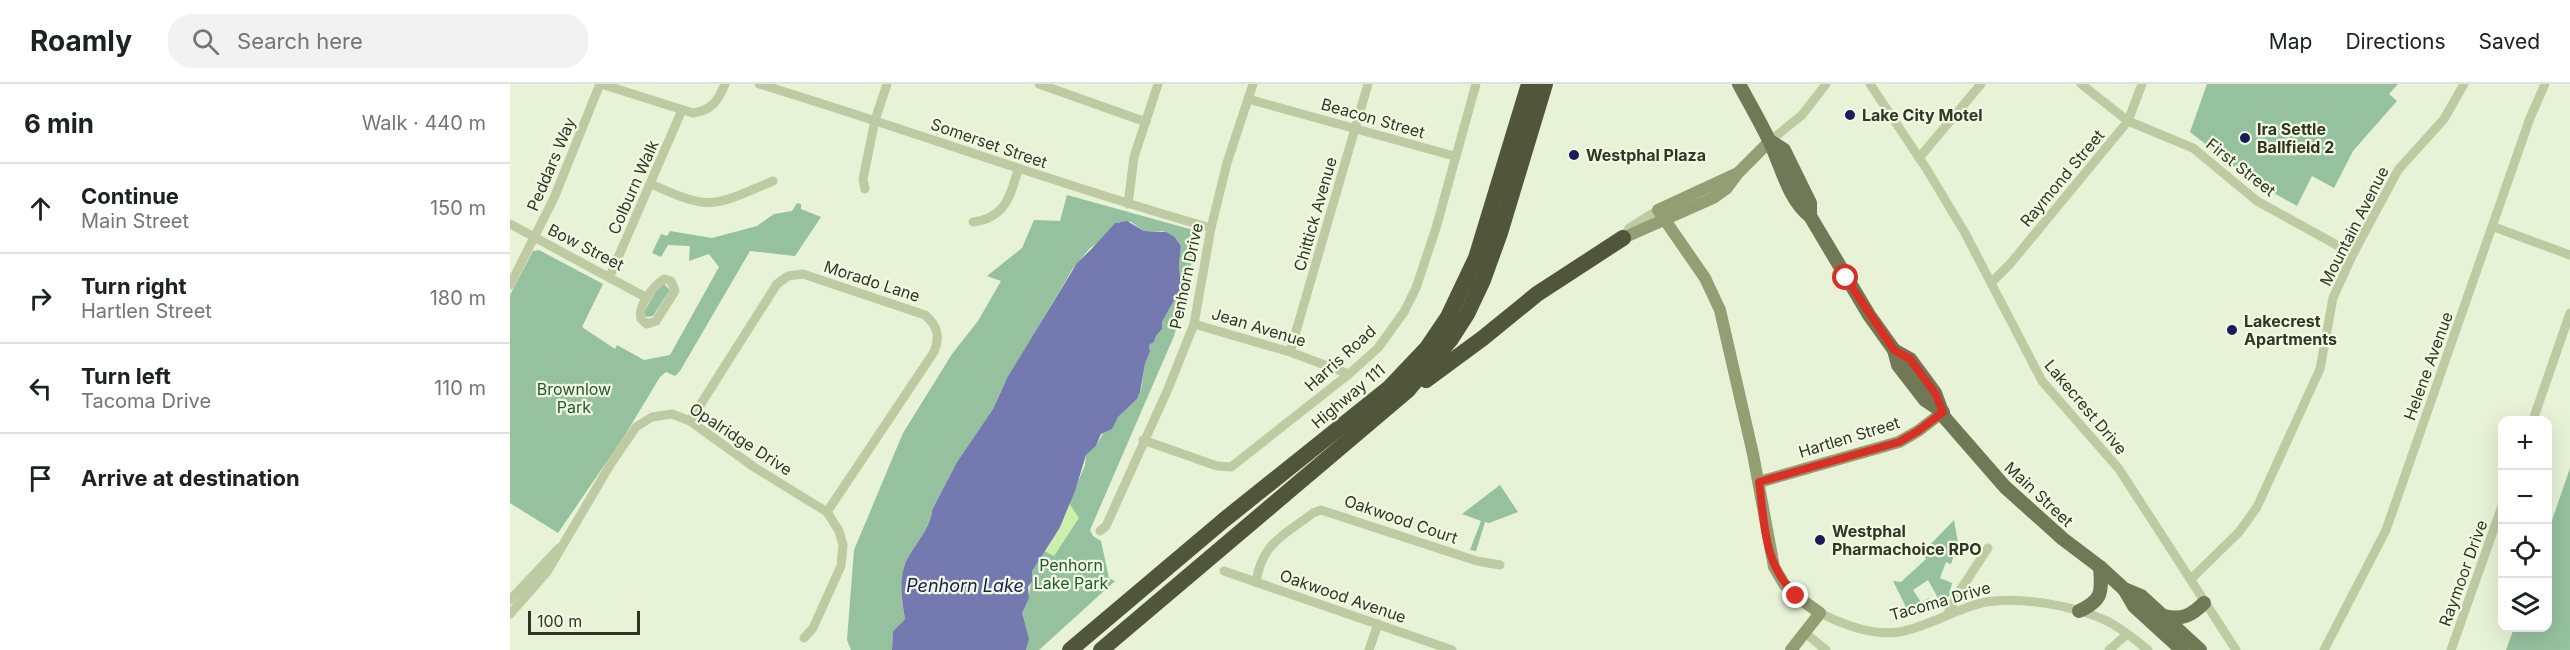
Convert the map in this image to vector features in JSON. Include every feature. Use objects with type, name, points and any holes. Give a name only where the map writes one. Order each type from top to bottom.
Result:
[{"type":"highway","name":"Highway 111","points":[[1070,650],[1224,520],[1389,388],[1427,348],[1448,317],[1476,258],[1529,84]]},
{"type":"highway","name":"Highway 111","points":[[1101,650],[1407,392],[1451,339],[1484,280],[1546,84]]},
{"type":"highway","points":[[1407,392],[1462,355],[1547,286],[1623,238]]},
{"type":"main road","name":"Main Street","points":[[1739,84],[1770,141],[1775,157],[1800,208],[1810,216],[1869,315],[1894,350],[1910,359],[1935,393],[1943,412],[1957,434],[2001,482],[2063,539],[2100,567],[2124,589],[2134,606],[2182,650]]},
{"type":"main road","points":[[2079,611],[2091,606],[2099,597],[2102,588],[2100,567]]},
{"type":"main road","name":"Main Street","points":[[2124,589],[2141,596],[2200,650]]},
{"type":"main road","points":[[2162,615],[2178,619],[2185,617],[2195,612],[2204,603]]},
{"type":"street","points":[[600,84],[693,113],[716,104],[725,84]]},
{"type":"street","name":"Peddars Way","points":[[510,285],[554,198],[600,84]]},
{"type":"street","name":"Somerset Street","points":[[759,84],[874,120],[1018,170],[1211,228]]},
{"type":"street","points":[[865,189],[863,179],[874,120],[887,84]]},
{"type":"street","points":[[1039,84],[1146,122]]},
{"type":"street","points":[[1128,204],[1134,158],[1158,84]]},
{"type":"street","name":"Penhorn Drive","points":[[1100,531],[1106,526],[1168,389],[1194,324],[1211,228],[1227,163],[1253,84]]},
{"type":"street","name":"Chittick Avenue","points":[[1290,352],[1368,84]]},
{"type":"street","name":"Harris Road","points":[[1143,440],[1217,466],[1232,467],[1349,374],[1378,348],[1410,302],[1436,228],[1454,156],[1476,84]]},
{"type":"street","points":[[1623,238],[1738,173],[1770,141],[1802,116],[1826,84]]},
{"type":"street","name":"Lakecrest Drive","points":[[1869,84],[1919,158],[1992,282],[2022,346],[2042,381],[2113,461],[2236,650]]},
{"type":"street","points":[[1919,158],[1981,84]]},
{"type":"street","name":"First Street","points":[[2081,84],[2128,122],[2193,148],[2257,201],[2353,254]]},
{"type":"street","name":"Raymond Street","points":[[1992,282],[2010,264],[2128,122],[2142,84]]},
{"type":"street","name":"Mountain Avenue","points":[[2191,579],[2239,532],[2257,507],[2320,369],[2333,298],[2353,254],[2398,170],[2444,119],[2464,84]]},
{"type":"street","name":"Helene Avenue","points":[[2324,650],[2386,530],[2494,227],[2530,118],[2545,84]]},
{"type":"street","name":"Beacon Street","points":[[1248,99],[1454,156]]},
{"type":"street","name":"Colburn Walk","points":[[610,276],[682,110]]},
{"type":"street","points":[[973,222],[989,218],[1002,209],[1018,170]]},
{"type":"street","points":[[651,184],[682,198],[705,204],[721,202],[773,181]]},
{"type":"street","name":"Tacoma Drive","points":[[1661,215],[1705,278],[1716,298],[1724,324],[1759,482],[1766,535],[1774,567],[1796,596],[1820,613],[1862,628],[1887,633],[1911,629],[1965,607],[2001,600],[2019,600],[2079,611],[2105,620],[2148,650]]},
{"type":"street","name":"Bow Street","points":[[510,224],[647,298]]},
{"type":"street","points":[[2494,227],[2570,255]]},
{"type":"street","name":"Morado Lane","points":[[690,421],[777,284],[788,276],[803,274],[925,315],[935,326],[938,337],[934,352],[827,512]]},
{"type":"street","points":[[664,279],[671,281],[675,291],[651,324],[644,322],[639,316],[647,298],[664,279]]},
{"type":"street","points":[[2534,416],[2570,313]]},
{"type":"street","name":"Jean Avenue","points":[[1194,324],[1290,352],[1349,374]]},
{"type":"street","name":"Hartlen Street","points":[[1759,482],[1899,442],[1943,412]]},
{"type":"street","name":"Opalridge Drive","points":[[510,614],[538,584],[636,427],[648,418],[662,414],[676,415],[690,421],[754,467],[827,512]]},
{"type":"street","name":"Oakwood Court","points":[[1256,582],[1259,564],[1265,551],[1313,513],[1321,510],[1477,561],[1500,565]]},
{"type":"street","points":[[804,638],[813,628],[841,566],[843,545],[839,531],[827,512]]},
{"type":"street","name":"Raymoor Drive","points":[[2451,650],[2498,517]]},
{"type":"street","name":"Opalridge Drive","points":[[510,600],[561,546]]},
{"type":"street","points":[[1948,613],[1988,548]]},
{"type":"street","name":"Oakwood Avenue","points":[[1224,571],[1452,650]]},
{"type":"street","points":[[1791,650],[1820,613]]},
{"type":"street","points":[[1369,650],[1378,624]]},
{"type":"street","points":[[1804,632],[1826,650]]},
{"type":"street","points":[[2109,650],[2127,634]]},
{"type":"green space","points":[[2207,84],[2398,84],[2389,94],[2397,101],[2353,151],[2334,188],[2312,176],[2297,206],[2254,182],[2190,132]]},
{"type":"green space","name":"Penhorn Lake Park","points":[[1067,195],[1197,231],[1185,300],[1174,336],[1090,530],[1093,536],[1101,541],[1109,578],[1115,581],[1039,650],[1026,650],[1027,641],[1022,612],[1028,598],[1032,571],[1069,503],[1085,465],[1086,455],[1096,446],[1105,430],[1110,430],[1118,417],[1137,399],[1141,390],[1145,364],[1150,353],[1149,345],[1154,342],[1162,329],[1162,322],[1181,288],[1179,265],[1181,246],[1175,237],[1163,231],[1144,231],[1131,222],[1117,222],[1100,242],[1090,248],[1072,270],[1004,384],[993,409],[957,462],[932,510],[925,531],[905,564],[902,591],[905,619],[893,631],[892,650],[851,650],[847,640],[854,550],[903,433],[952,354],[978,321],[1001,281],[987,276],[1022,248],[1034,220],[1060,221]]},
{"type":"green space","name":"Brownlow Park","points":[[797,203],[801,204],[801,209],[821,217],[795,256],[750,251],[680,371],[675,376],[666,372],[660,377],[625,435],[558,533],[510,503],[510,295],[533,251],[539,250],[603,284],[582,327],[615,349],[617,345],[644,360],[670,355],[719,267],[709,254],[689,261],[690,246],[668,245],[661,257],[652,253],[661,234],[667,236],[670,231],[712,238],[757,226],[774,214],[792,211]]},
{"type":"green space","points":[[664,284],[670,290],[653,316],[646,317],[644,312],[657,290]]},
{"type":"green space","points":[[2570,468],[2570,650],[2506,650],[2513,632],[2552,632],[2552,520]]},
{"type":"green space","points":[[1500,485],[1518,512],[1489,523],[1485,522],[1476,551],[1470,550],[1481,521],[1462,514]]},
{"type":"green space","points":[[1954,520],[1958,543],[1951,564],[1946,562],[1940,578],[1952,583],[1949,596],[1942,605],[1928,580],[1913,590],[1921,602],[1929,598],[1932,608],[1901,615],[1905,605],[1893,581],[1901,582],[1926,559],[1922,553]]},
{"type":"sand","points":[[1069,503],[1079,518],[1054,556],[1044,551],[1062,523]]},
{"type":"water","name":"Penhorn Lake","points":[[1127,221],[1144,231],[1166,232],[1175,237],[1181,246],[1179,265],[1181,288],[1162,322],[1162,329],[1154,342],[1149,345],[1150,352],[1137,399],[1118,417],[1112,429],[1101,434],[1096,446],[1086,455],[1075,491],[1059,529],[1032,571],[1032,581],[1028,587],[1029,598],[1022,613],[1029,639],[1026,650],[892,650],[893,631],[905,619],[902,584],[905,564],[925,531],[932,510],[957,462],[993,409],[1007,378],[1077,263],[1115,223]]},
{"type":"place","name":"Lake City Motel","points":[[1850,115]]},
{"type":"place","name":"Ira Settle Ballfield 2","points":[[2245,138]]},
{"type":"place","name":"Westphal Plaza","points":[[1574,155]]},
{"type":"place","name":"Lakecrest Apartments","points":[[2232,330]]},
{"type":"place","name":"Westphal Pharmachoice RPO","points":[[1820,540]]},
{"type":"route","points":[[1796,596],[1778,575],[1770,556],[1759,482],[1899,442],[1943,412],[1935,393],[1910,359],[1894,350],[1846,278]]}]
